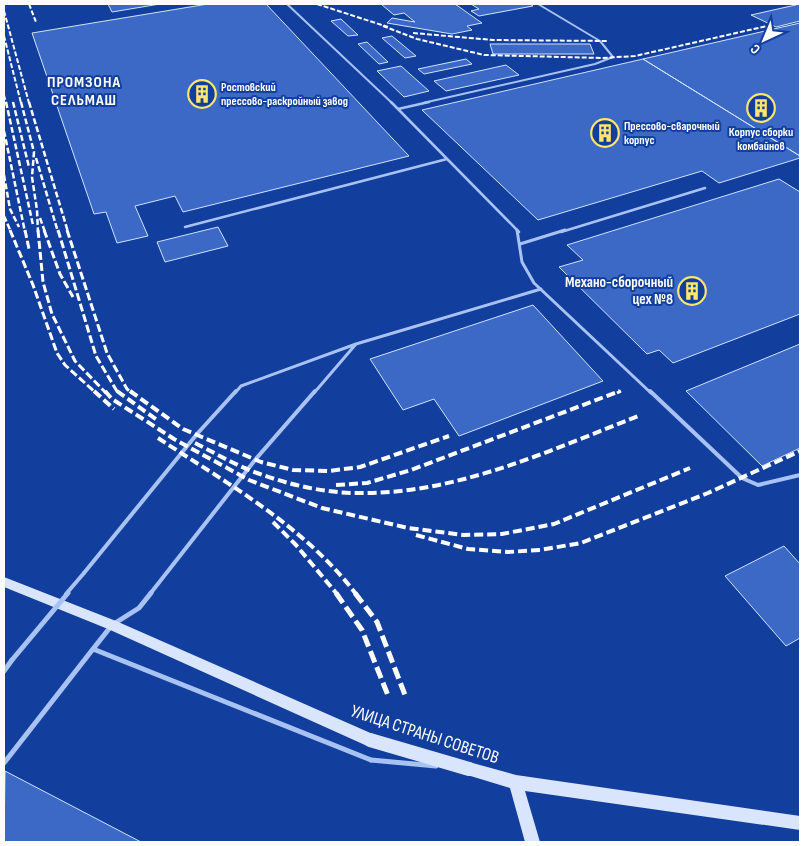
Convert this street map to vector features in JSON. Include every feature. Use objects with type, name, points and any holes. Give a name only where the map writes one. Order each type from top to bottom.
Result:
[{"type":"main road","name":"УЛИЦА СТРАНЫ СОВЕТОВ","points":[[4,582],[112,625],[370,740],[516,782],[800,823]]},
{"type":"main road","points":[[516,782],[532,842]]},
{"type":"lane","points":[[287,4],[398,110],[519,232],[522,262],[534,283],[742,478],[758,485],[800,475]]},
{"type":"lane","points":[[398,110],[595,64],[613,58],[600,41],[538,4]]},
{"type":"lane","points":[[185,227],[447,159]]},
{"type":"lane","points":[[520,244],[705,188]]},
{"type":"lane","points":[[4,671],[197,434],[241,386],[356,344],[541,289]]},
{"type":"lane","points":[[4,763],[112,625],[139,608],[255,460],[356,344]]},
{"type":"lane","points":[[93,649],[371,760],[469,769]]},
{"type":"building","points":[[108,4],[160,4],[112,12]]},
{"type":"building","name":"Ростовский прессово-раскройный завод","points":[[208,4],[266,4],[409,156],[183,212],[175,196],[135,206],[148,236],[117,243],[106,212],[94,214],[32,33]]},
{"type":"building","points":[[381,4],[455,4],[482,23],[467,26],[472,30],[452,34],[387,23],[392,18],[415,22],[404,13],[394,15]]},
{"type":"building","points":[[471,4],[530,4],[533,6],[479,16],[471,11],[479,9]]},
{"type":"building","points":[[800,4],[800,21],[776,27],[751,15]]},
{"type":"building","points":[[341,19],[358,35],[348,36],[331,21]]},
{"type":"building","name":"Корпус сборки комбайнов","points":[[800,23],[800,156],[643,59]]},
{"type":"building","points":[[392,36],[416,56],[405,58],[382,38]]},
{"type":"building","points":[[367,42],[388,62],[379,64],[358,44]]},
{"type":"building","points":[[490,44],[590,44],[594,54],[493,54]]},
{"type":"building","points":[[466,59],[472,64],[424,74],[418,69]]},
{"type":"building","name":"Прессово-сварочный корпус","points":[[643,59],[800,156],[800,158],[719,183],[702,171],[538,220],[422,110]]},
{"type":"building","points":[[506,65],[519,75],[446,91],[434,81]]},
{"type":"building","points":[[401,66],[429,91],[404,97],[377,71]]},
{"type":"building","name":"Механо-сборочный цех №8","points":[[779,179],[800,192],[800,314],[673,363],[659,350],[647,354],[559,267],[583,260],[567,245]]},
{"type":"building","points":[[218,227],[228,246],[165,262],[157,242]]},
{"type":"building","points":[[533,305],[603,381],[459,436],[434,399],[403,410],[370,359]]},
{"type":"building","points":[[800,344],[800,448],[762,466],[686,391]]},
{"type":"building","points":[[784,546],[800,564],[800,638],[786,646],[725,576]]},
{"type":"building","points":[[5,771],[141,842],[4,842]]},
{"type":"railway","points":[[29,4],[36,22]]},
{"type":"railway","points":[[317,4],[388,27]]},
{"type":"railway","points":[[4,11],[29,103]]},
{"type":"railway","points":[[383,26],[417,39],[484,55],[602,58],[635,56],[767,26]]},
{"type":"railway","points":[[413,33],[493,40],[607,41]]},
{"type":"railway","points":[[4,36],[21,103]]},
{"type":"railway","points":[[4,95],[6,103]]},
{"type":"railway","points":[[6,102],[33,225]]},
{"type":"railway","points":[[13,102],[29,167]]},
{"type":"railway","points":[[21,102],[34,152],[32,177],[38,232]]},
{"type":"railway","points":[[29,102],[68,232]]},
{"type":"railway","points":[[4,131],[25,232]]},
{"type":"railway","points":[[36,158],[58,232]]},
{"type":"railway","points":[[4,175],[10,209],[19,227]]},
{"type":"railway","points":[[4,216],[11,232]]},
{"type":"railway","points":[[40,218],[45,232]]},
{"type":"railway","points":[[10,230],[33,285],[57,353],[65,365],[96,393]]},
{"type":"railway","points":[[25,230],[29,249]]},
{"type":"railway","points":[[38,230],[43,282],[52,314],[75,361],[106,393]]},
{"type":"railway","points":[[44,230],[60,274],[73,297]]},
{"type":"railway","points":[[58,230],[96,356],[118,393]]},
{"type":"railway","points":[[67,230],[107,353],[127,389],[132,393]]},
{"type":"railway","points":[[94,391],[114,409]]},
{"type":"railway","points":[[105,391],[112,399],[174,439],[249,480],[322,508],[408,528],[464,535],[502,534],[554,524],[690,468]]},
{"type":"railway","points":[[117,391],[157,420]]},
{"type":"railway","points":[[130,391],[183,429],[261,462],[293,470],[329,471],[360,467],[449,436]]},
{"type":"railway","points":[[336,485],[367,483],[411,470],[620,391]]},
{"type":"railway","points":[[617,393],[621,391]]},
{"type":"railway","points":[[195,443],[249,470],[296,485],[350,493],[400,491],[435,486],[506,467],[641,415]]},
{"type":"railway","points":[[158,438],[238,490],[289,527],[313,547],[356,594]]},
{"type":"railway","points":[[416,535],[468,549],[508,552],[540,550],[581,543],[708,493],[800,451]]},
{"type":"railway","points":[[273,522],[296,545],[337,594]]},
{"type":"railway","points":[[336,593],[362,630],[389,698]]},
{"type":"railway","points":[[355,593],[377,622],[405,695]]},
{"type":"place","name":"Ростовский прессово-раскройный завод","points":[[202,94]]},
{"type":"place","name":"Корпус сборки комбайнов","points":[[761,108]]},
{"type":"place","name":"Прессово-сварочный корпус","points":[[605,133]]},
{"type":"place","name":"Механо-сборочный цех №8","points":[[692,291]]},
{"type":"district","name":"ПРОМЗОНА СЕЛЬМАШ","points":[[84,90]]}]
